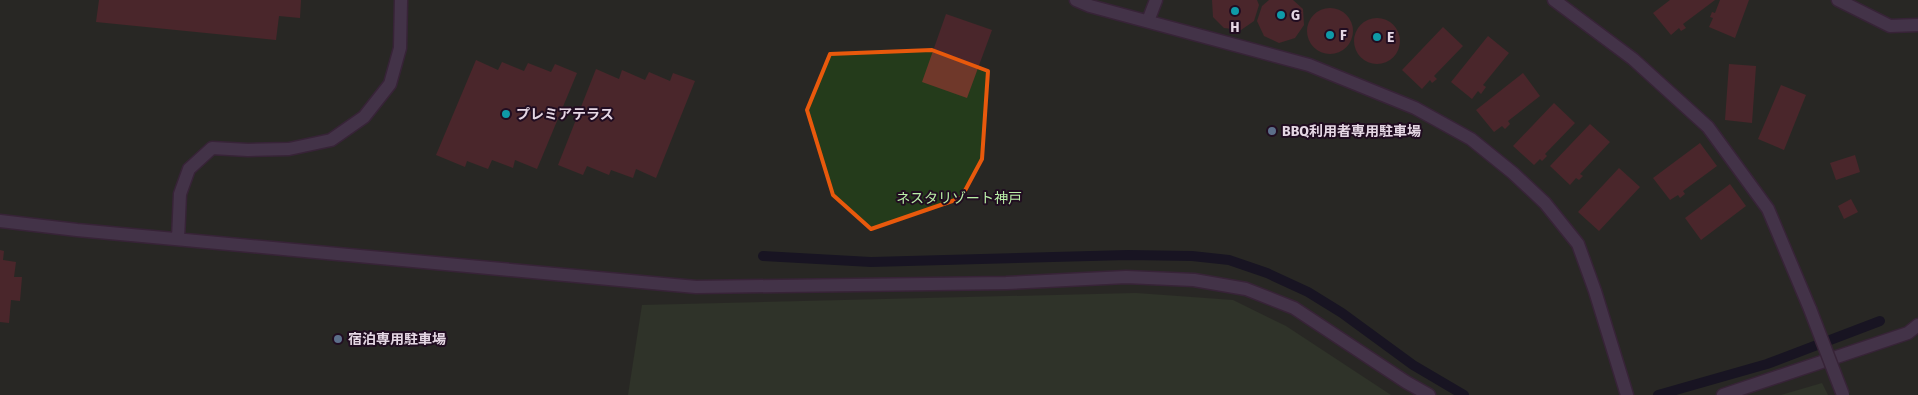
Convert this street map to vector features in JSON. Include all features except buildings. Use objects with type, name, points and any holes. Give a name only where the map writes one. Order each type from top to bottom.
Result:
[{"type":"lane","points":[[178,239],[180,194],[190,169],[212,148],[248,150],[289,149],[331,140],[364,117],[390,84],[400,48],[401,0]]},
{"type":"lane","points":[[1076,0],[1090,6],[1309,65],[1415,108],[1471,139],[1513,173],[1545,203],[1578,244],[1595,291],[1627,395]]},
{"type":"lane","points":[[1148,22],[1156,0]]},
{"type":"lane","points":[[1554,0],[1633,59],[1708,127],[1768,209],[1810,309],[1843,395]]},
{"type":"lane","points":[[1838,0],[1890,26],[1918,25]]},
{"type":"lane","points":[[0,221],[77,230],[696,287],[1006,283],[1126,277],[1194,280],[1246,289],[1294,308],[1428,395]]},
{"type":"lane","points":[[1723,395],[1908,332],[1918,325]]},
{"type":"highlighted area","points":[[932,50],[988,71],[982,159],[961,198],[871,229],[833,195],[807,110],[830,54]]},
{"type":"green space","name":"ネスタリゾート神戸","points":[[0,0],[1918,0],[1918,395],[0,395]]},
{"type":"green space","points":[[1136,293],[1233,300],[1286,326],[1391,395],[628,395],[642,305]]},
{"type":"green space","points":[[1822,383],[1828,395],[1781,395]]},
{"type":"waterway","points":[[763,256],[871,262],[1128,255],[1192,256],[1229,260],[1267,273],[1308,292],[1342,313],[1413,365],[1464,395]]},
{"type":"waterway","points":[[1658,395],[1767,364],[1880,321]]},
{"type":"place","name":"H","points":[[1235,11]]},
{"type":"place","name":"G","points":[[1281,15]]},
{"type":"place","name":"F","points":[[1330,35]]},
{"type":"place","name":"E","points":[[1377,37]]},
{"type":"place","name":"プレミアテラス","points":[[506,114]]},
{"type":"place","name":"BBQ利用者専用駐車場","points":[[1272,131]]},
{"type":"place","name":"宿泊専用駐車場","points":[[338,339]]}]
